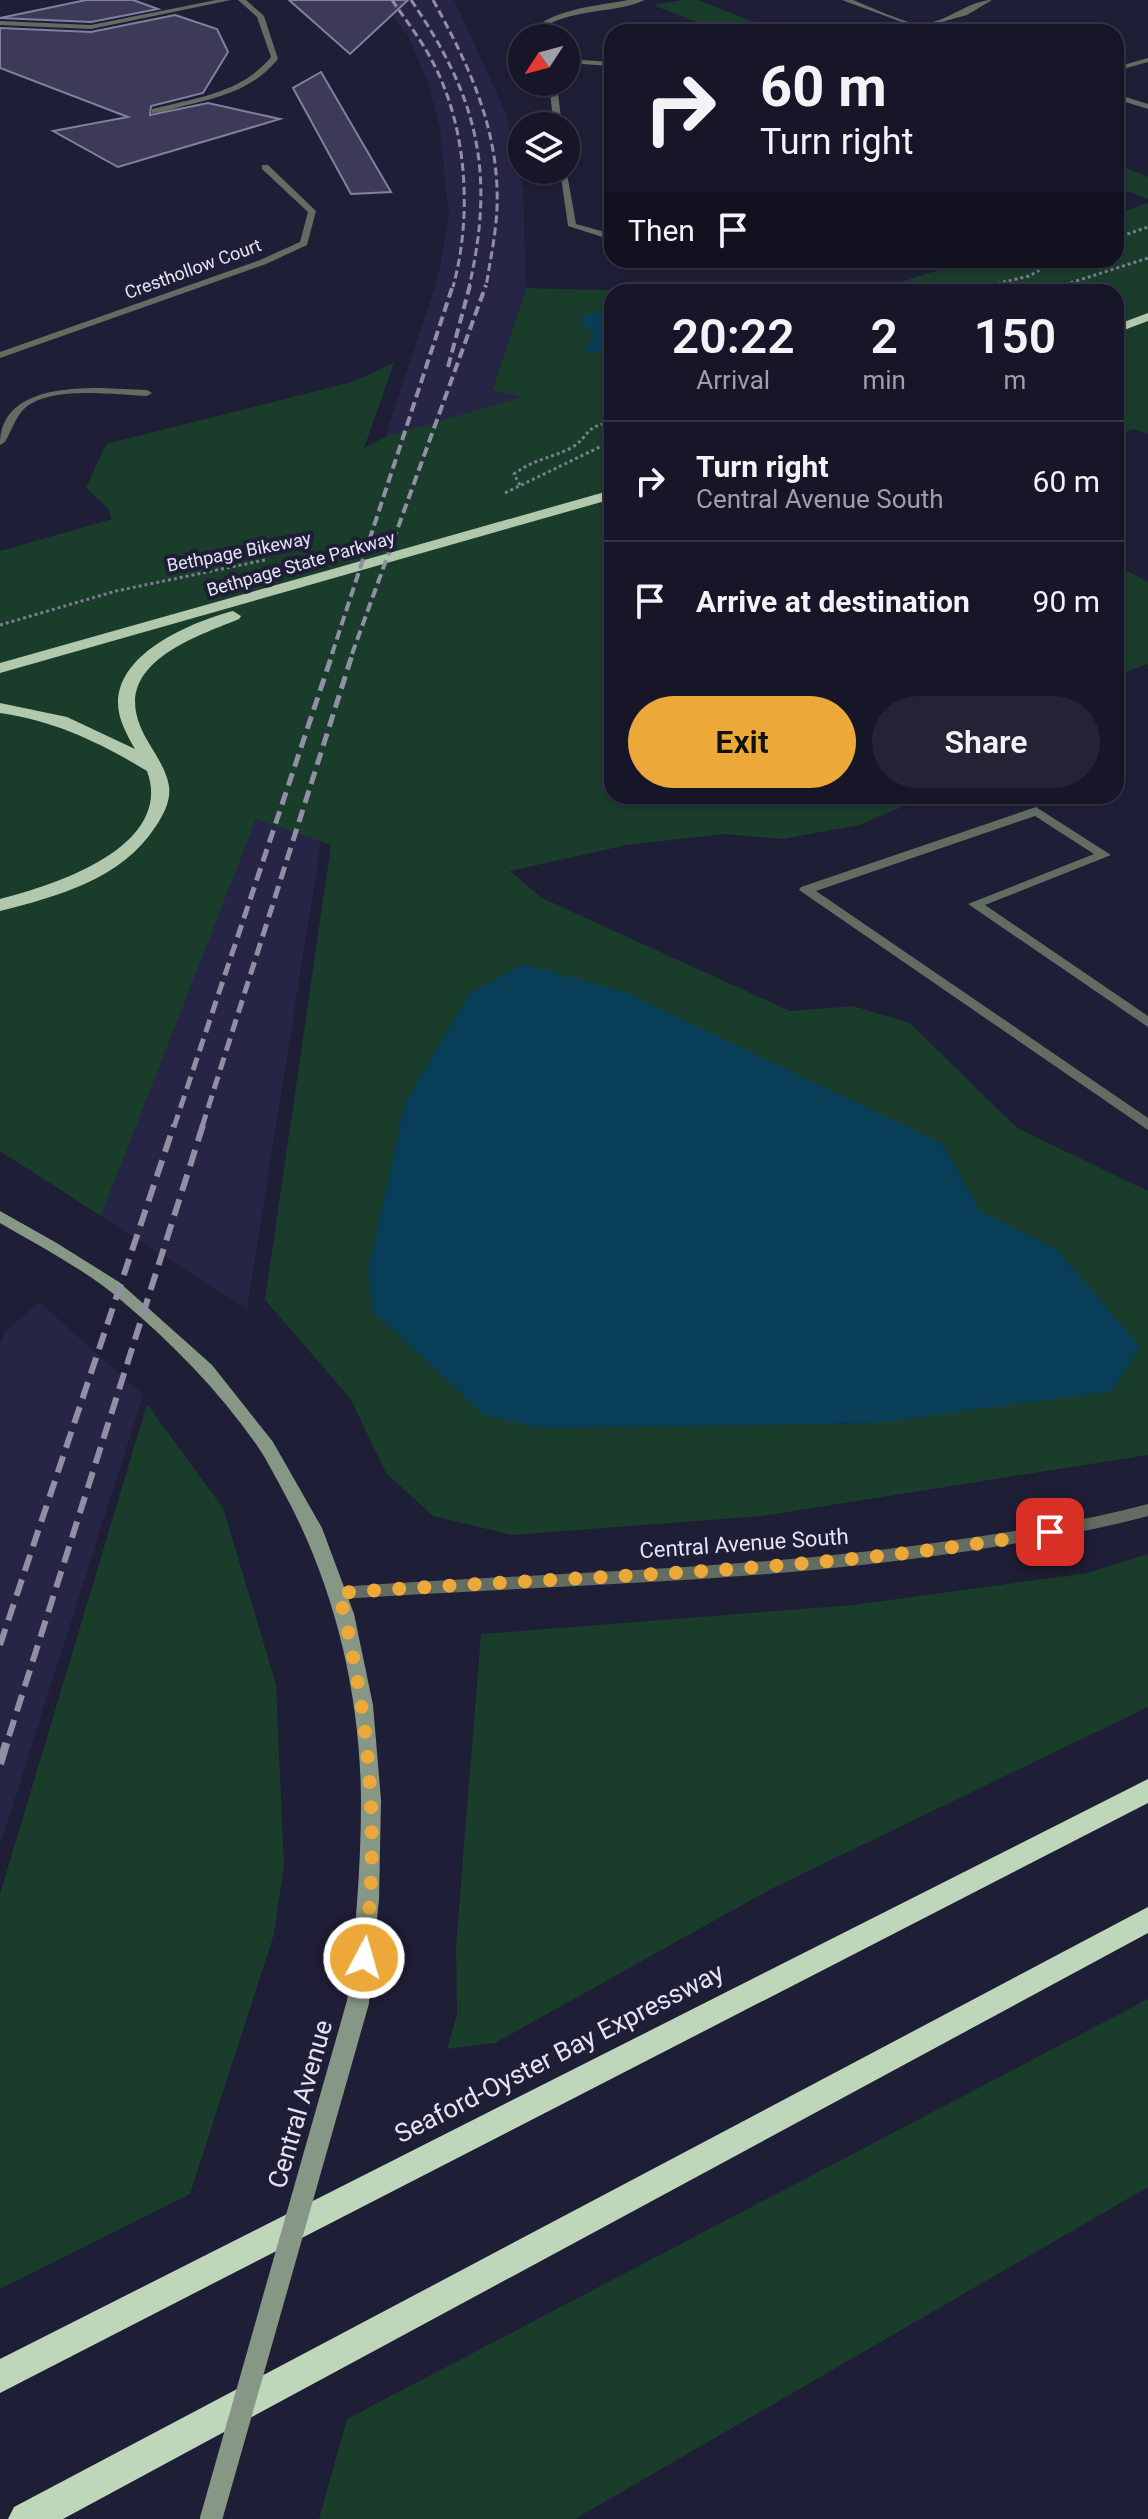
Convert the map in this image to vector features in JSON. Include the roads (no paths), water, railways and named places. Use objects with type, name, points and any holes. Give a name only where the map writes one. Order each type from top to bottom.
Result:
[{"type":"highway","points":[[1124,326],[1148,317]]},
{"type":"highway","name":"Bethpage State Parkway","points":[[0,668],[604,496]]},
{"type":"highway","points":[[0,905],[90,875],[133,846],[146,831],[161,794],[126,708],[131,682],[140,669],[153,656],[192,633],[320,579]]},
{"type":"highway","points":[[0,708],[53,716],[79,725],[115,742],[153,768]]},
{"type":"highway","name":"Seaford-Oyster Bay Expressway","points":[[0,2377],[1148,1790]]},
{"type":"highway","points":[[27,2519],[1148,1919]]},
{"type":"main road","name":"Central Avenue","points":[[0,1216],[95,1273],[127,1297],[217,1380],[274,1454],[304,1504],[339,1593],[368,1733],[372,1802],[371,1882],[358,2002],[211,2519]]},
{"type":"street","points":[[0,23],[91,27],[227,0]]},
{"type":"street","points":[[155,111],[240,86],[267,70],[275,57],[260,16],[242,0]]},
{"type":"street","points":[[546,24],[556,19],[641,0]]},
{"type":"street","points":[[846,0],[914,24]]},
{"type":"street","points":[[927,24],[964,13],[988,0]]},
{"type":"street","points":[[1124,67],[1148,60]]},
{"type":"street","points":[[580,62],[604,63]]},
{"type":"street","points":[[1124,99],[1148,107]]},
{"type":"street","name":"Cresthollow Court","points":[[0,355],[263,262],[304,243],[312,211],[265,167]]},
{"type":"street","points":[[566,184],[572,226],[604,235]]},
{"type":"street","points":[[0,442],[21,406],[50,396],[83,391],[147,393]]},
{"type":"street","points":[[1148,1023],[975,904],[1104,855],[1036,811],[806,890],[1148,1125]]},
{"type":"street","name":"Central Avenue South","points":[[339,1593],[783,1567],[929,1553],[1110,1521],[1148,1510]]},
{"type":"water","points":[[604,311],[604,352],[587,352],[585,349],[595,336],[581,321],[583,316]]},
{"type":"water","points":[[524,964],[627,993],[943,1144],[980,1211],[1056,1249],[1140,1347],[1112,1391],[877,1423],[538,1428],[483,1414],[373,1311],[368,1271],[405,1103],[470,993]]},
{"type":"railway","points":[[392,0],[426,50],[442,83],[459,140],[463,169],[463,230],[453,287]]},
{"type":"railway","points":[[411,0],[452,69],[475,136],[481,207],[469,287]]},
{"type":"railway","points":[[433,0],[470,74],[488,125],[493,152],[497,208],[486,287]]},
{"type":"railway","points":[[332,654],[453,285]]},
{"type":"railway","points":[[448,367],[470,285]]},
{"type":"railway","points":[[352,654],[486,285]]},
{"type":"railway","points":[[174,1127],[333,652]]},
{"type":"railway","points":[[202,1127],[353,652]]},
{"type":"railway","points":[[0,1645],[174,1125]]},
{"type":"railway","points":[[9,1736],[203,1125]]},
{"type":"railway","points":[[0,1764],[9,1734]]}]
